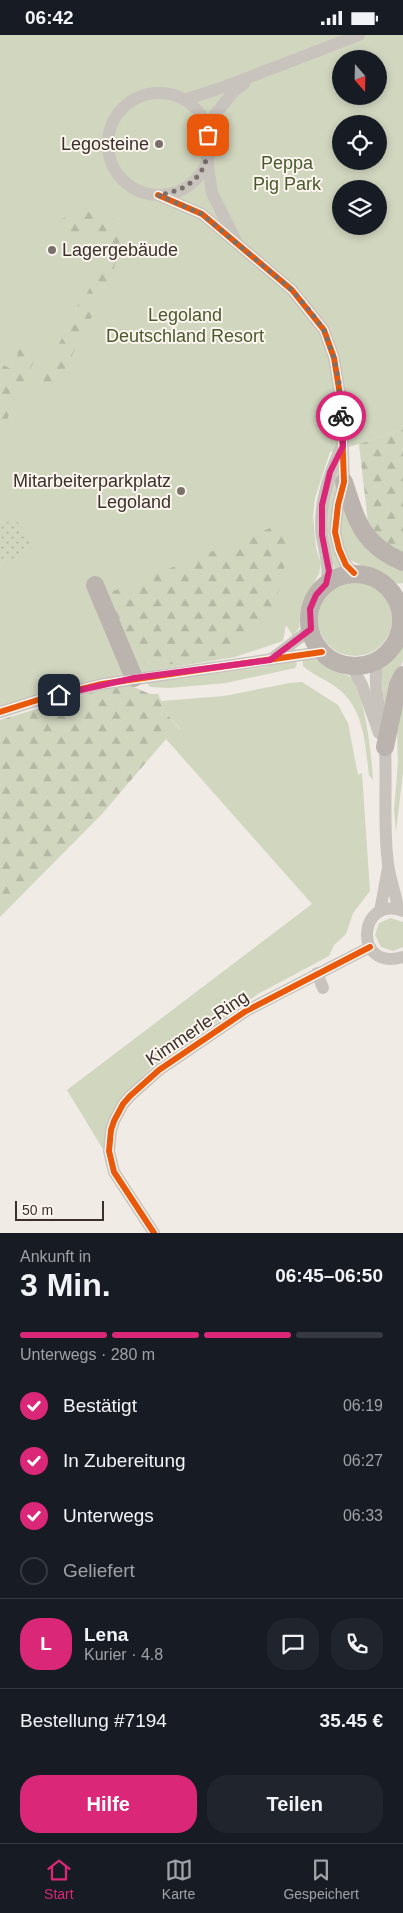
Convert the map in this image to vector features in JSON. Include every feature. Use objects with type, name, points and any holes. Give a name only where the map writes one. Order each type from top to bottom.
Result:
[{"type":"street","points":[[187,99],[202,117],[206,126],[209,147],[207,159],[200,174],[188,185],[174,193],[158,195],[143,193],[130,187],[119,177],[111,164],[108,134],[113,120],[122,108],[134,99],[148,94],[163,93],[187,99],[254,76],[359,35]]},
{"type":"street","points":[[206,126],[234,91],[254,76]]},
{"type":"street","points":[[207,159],[212,193],[238,246]]},
{"type":"street","points":[[158,195],[202,214],[292,290],[324,330],[334,358],[339,382],[343,446],[344,483],[338,505],[335,532],[346,565],[354,573]]},
{"type":"street","points":[[326,584],[329,571],[322,535],[322,505],[330,472],[343,446]]},
{"type":"street","points":[[344,483],[355,515],[367,537],[379,550],[403,562]]},
{"type":"street","points":[[354,573],[369,576],[397,590],[402,621],[398,637],[390,649],[378,659],[364,665],[351,665],[334,661],[322,651],[314,639],[311,629],[310,609],[316,595],[326,584],[340,576],[354,573]]},
{"type":"street","points":[[95,585],[134,678]]},
{"type":"street","points":[[270,660],[311,629]]},
{"type":"street","points":[[0,712],[44,698],[134,678],[270,660],[322,651]]},
{"type":"street","points":[[378,659],[375,679],[385,747],[388,865],[380,911],[369,923],[367,939],[370,947],[380,957],[394,960],[403,957]]},
{"type":"street","points":[[351,665],[362,685],[385,747]]},
{"type":"street","points":[[385,747],[398,685],[403,675]]},
{"type":"street","points":[[380,911],[392,908],[400,910],[388,865]]},
{"type":"street","name":"Kimmerle-Ring","points":[[154,1233],[112,1167],[109,1141],[111,1130],[118,1112],[130,1096],[159,1070],[246,1011],[370,947]]},
{"type":"street","points":[[317,973],[323,988]]},
{"type":"green space","name":"Legoland Deutschland Resort","points":[[0,35],[403,35],[403,429],[330,452],[315,498],[313,516],[316,548],[321,563],[319,574],[304,601],[299,628],[293,636],[286,625],[283,641],[235,657],[96,680],[0,706]]},
{"type":"green space","points":[[89,208],[108,215],[118,228],[119,246],[115,266],[55,395],[48,395],[37,389],[78,305],[89,290],[97,260],[97,250],[92,232],[86,231],[77,237],[69,238],[58,233],[51,223]]},
{"type":"green space","points":[[19,342],[35,350],[37,356],[24,380],[0,436],[0,363],[11,369],[18,354],[14,352]]},
{"type":"green space","points":[[403,429],[403,553],[393,549],[379,538],[368,522],[359,444]]},
{"type":"green space","points":[[340,468],[334,500],[341,566],[335,569],[328,542],[326,518],[329,495]]},
{"type":"green space","points":[[346,503],[403,569],[403,583],[394,583],[387,577],[350,560],[341,538],[339,514]]},
{"type":"green space","points":[[13,519],[20,524],[32,548],[0,566],[0,526]]},
{"type":"green space","points":[[285,522],[291,551],[285,554],[283,579],[273,607],[255,635],[229,653],[155,667],[134,658],[106,594]]},
{"type":"green space","points":[[362,582],[382,592],[390,605],[392,619],[390,633],[382,646],[369,654],[348,656],[328,646],[320,633],[318,612],[328,592],[341,584]]},
{"type":"green space","points":[[403,641],[403,661],[388,706],[384,705],[381,668],[401,646]]},
{"type":"green space","points":[[311,657],[334,671],[349,676],[355,683],[367,725],[373,780],[369,775],[362,727],[358,715],[345,695],[303,666],[302,658]]},
{"type":"green space","points":[[295,659],[297,664],[295,668],[226,683],[169,688],[150,687],[147,682],[264,667]]},
{"type":"green space","points":[[302,682],[338,705],[348,723],[358,775],[362,773],[370,891],[353,913],[346,934],[334,945],[329,956],[258,994],[151,1068],[125,1095],[104,1151],[67,1090],[312,904],[166,739],[180,729],[167,714],[161,701],[224,696]]},
{"type":"green space","points":[[129,685],[150,694],[158,694],[167,714],[180,730],[166,739],[102,814],[0,917],[0,720],[97,691]]},
{"type":"green space","points":[[403,688],[403,772],[396,832],[394,810],[398,762],[397,729]]},
{"type":"green space","points":[[391,918],[403,922],[403,947],[393,951],[381,947],[375,935],[379,923]]},
{"type":"cycle path","points":[[158,195],[202,214],[292,290],[324,330],[334,358],[341,401],[344,482],[338,505],[335,532],[339,549],[346,565],[354,573]]},
{"type":"cycle path","points":[[0,712],[44,698],[102,684],[322,652]]},
{"type":"cycle path","points":[[154,1233],[114,1172],[109,1151],[111,1130],[123,1104],[159,1070],[246,1011],[370,947]]},
{"type":"way so far","points":[[208,135],[207,159],[200,174],[188,185],[174,193],[158,195],[202,214],[292,290],[310,311],[324,330],[334,358],[339,382],[341,416]]},
{"type":"place","name":"Legosteine","points":[[159,144]]},
{"type":"place","name":"Lagergebäude","points":[[52,250]]},
{"type":"place","name":"Mitarbeiterparkplatz Legoland","points":[[181,491]]},
{"type":"route","points":[[59,695],[134,678],[270,660],[311,629],[309,622],[310,609],[316,595],[326,584],[329,571],[322,535],[322,505],[330,472],[343,446],[341,416]]},
{"type":"park label","name":"Peppa Pig Park","points":[[287,174]]}]
